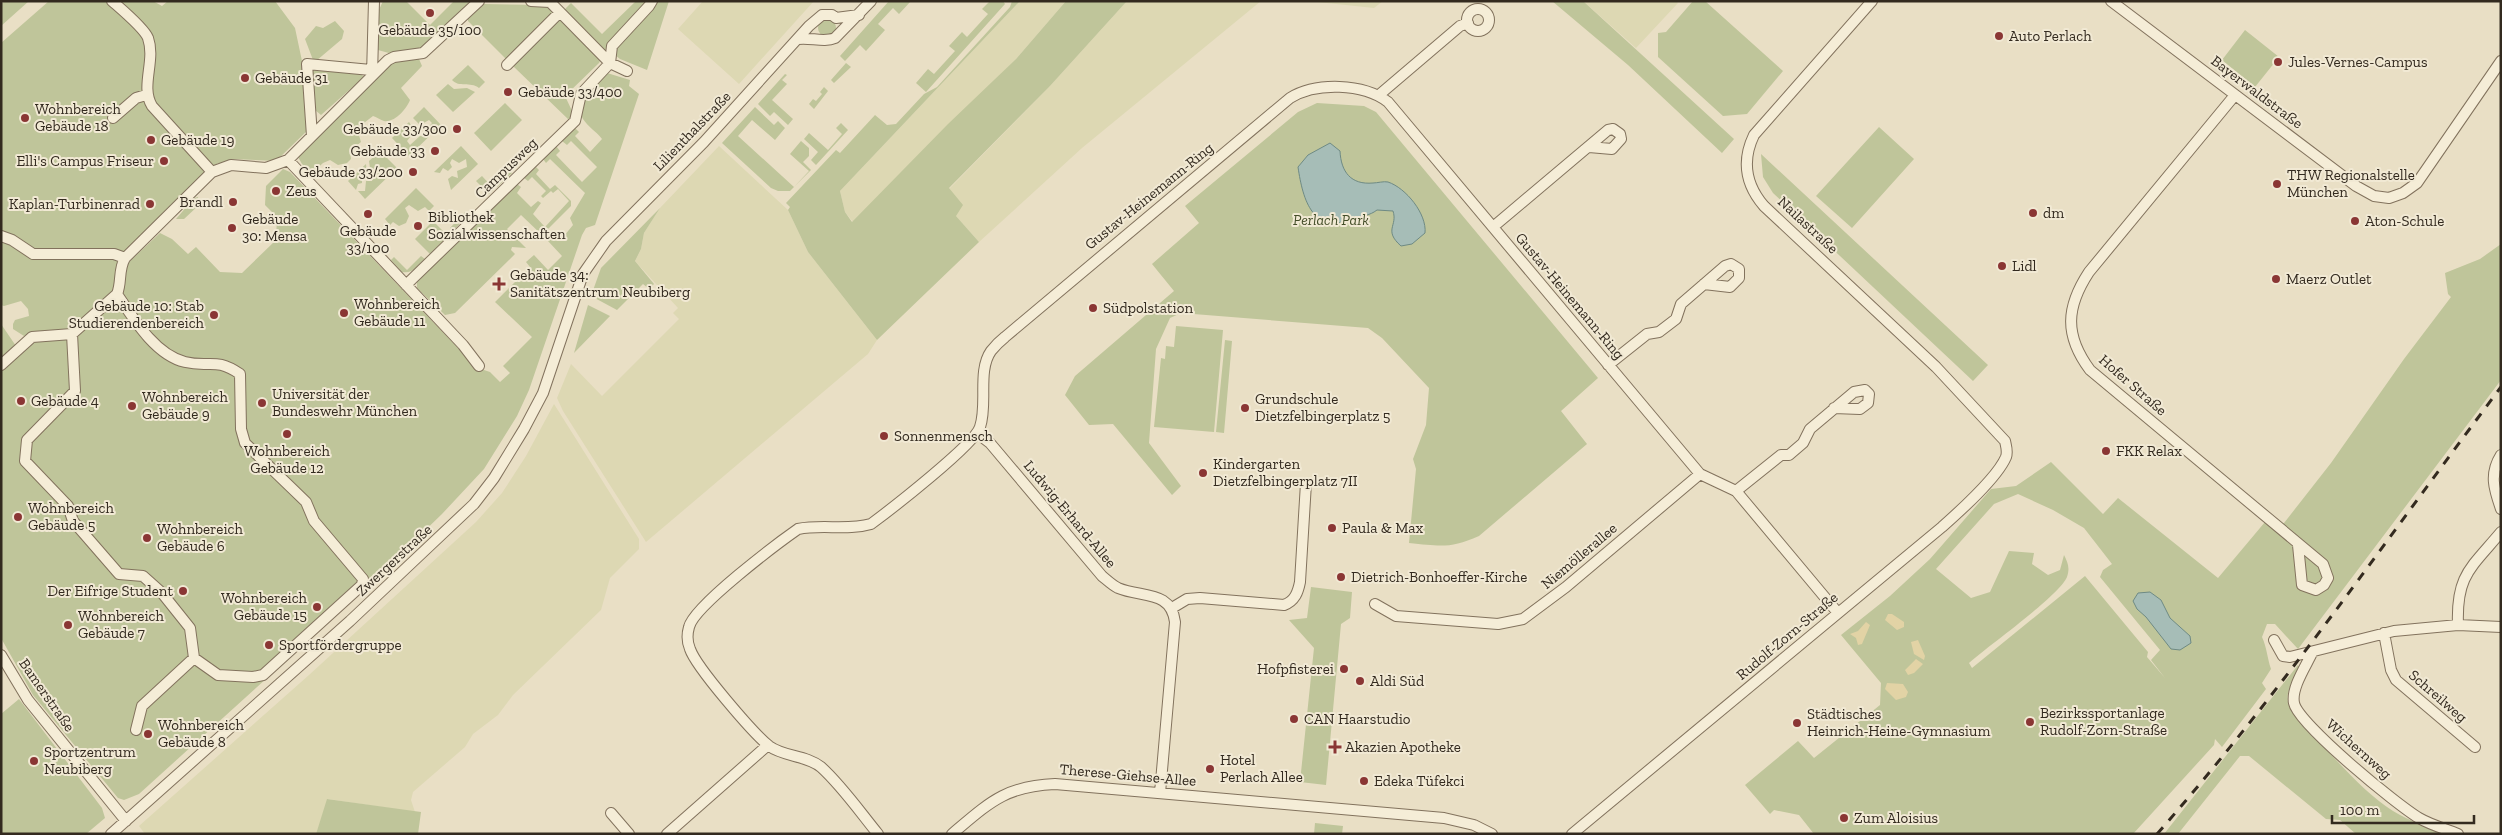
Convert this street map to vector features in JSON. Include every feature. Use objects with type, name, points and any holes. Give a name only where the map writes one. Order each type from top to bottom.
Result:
[{"type":"street","points":[[112,1],[148,36],[151,57],[146,94],[152,106],[212,172]]},
{"type":"street","points":[[372,73],[374,1]]},
{"type":"street","points":[[1,365],[32,337],[72,334],[117,294],[120,288],[120,266],[124,258],[212,172],[231,165],[266,168],[288,160],[372,73],[394,57],[423,54],[479,1]]},
{"type":"street","points":[[531,1],[550,2],[610,63],[627,71]]},
{"type":"street","name":"Campusweg","points":[[406,285],[575,121],[576,106],[581,94],[610,63],[612,46],[650,6],[652,1]]},
{"type":"street","points":[[798,39],[820,38],[828,41],[838,35],[871,1]]},
{"type":"street","name":"Nailastraße","points":[[1872,1],[1754,136],[1746,161],[1750,185],[1764,206],[1943,374],[2001,435],[2007,450]]},
{"type":"street","name":"Bayerwaldstraße","points":[[2111,1],[2356,186],[2374,196],[2389,198],[2409,190],[2424,176],[2501,61]]},
{"type":"street","points":[[507,64],[560,12]]},
{"type":"street","points":[[820,38],[815,31],[816,22],[822,15],[832,15],[836,18],[840,26],[838,35]]},
{"type":"street","points":[[836,18],[859,15]]},
{"type":"street","name":"Lilienthalstraße","points":[[606,241],[704,142],[798,39],[816,22]]},
{"type":"street","points":[[1379,95],[1460,26],[1468,23]]},
{"type":"street","points":[[312,136],[307,64],[372,73]]},
{"type":"street","name":"Gustav-Heinemann-Ring","points":[[977,433],[982,420],[988,356],[1005,337],[1053,295],[1290,98],[1310,89],[1325,88],[1368,92],[1379,95],[1388,102],[1700,474],[1736,491],[1838,613]]},
{"type":"street","points":[[113,118],[136,98],[146,94]]},
{"type":"street","name":"Hofer Straße","points":[[2235,95],[2089,272],[2074,301],[2070,315],[2072,334],[2081,357],[2090,370],[2298,544]]},
{"type":"street","points":[[1493,227],[1588,146]]},
{"type":"street","points":[[288,160],[464,346],[479,366]]},
{"type":"street","points":[[1,236],[12,240],[33,254],[114,254],[124,258]]},
{"type":"street","name":"Zwergerstraße","points":[[111,834],[342,628],[474,504],[510,455],[539,400],[583,274],[606,241]]},
{"type":"street","points":[[1608,365],[1647,334],[1659,332],[1676,319],[1681,304],[1704,284]]},
{"type":"street","points":[[72,334],[75,391],[27,440],[25,461],[68,506],[73,521],[119,574],[147,578],[176,610],[190,628],[194,658],[218,674],[253,677],[263,675],[362,585],[364,579],[314,521],[306,502],[245,444],[241,429],[240,374],[222,363],[199,364],[182,362],[164,351],[149,336],[117,294]]},
{"type":"street","points":[[1736,491],[1781,455],[1789,455],[1803,443],[1810,429],[1834,408]]},
{"type":"street","points":[[878,834],[821,768],[808,759],[768,745],[747,723],[698,664],[687,640],[689,625],[707,602],[783,539],[798,529],[814,526],[857,528],[871,524],[946,462],[977,433]]},
{"type":"street","name":"Ludwig-Erhard-Allee","points":[[977,433],[990,443],[1102,576],[1118,588],[1153,596],[1164,601],[1172,608]]},
{"type":"street","name":"Rudolf-Zorn-Straße","points":[[1572,834],[1961,510],[2006,457],[2007,450]]},
{"type":"street","points":[[2501,455],[2493,470],[2493,479],[2501,509]]},
{"type":"street","name":"Niemöllerallee","points":[[1374,604],[1396,616],[1498,624],[1523,619],[1566,587],[1700,474]]},
{"type":"street","points":[[1160,793],[1175,622],[1172,608],[1187,599],[1200,598],[1284,605],[1294,598],[1300,582],[1306,483]]},
{"type":"street","points":[[2458,625],[2461,582],[2467,571],[2501,532]]},
{"type":"street","points":[[2274,640],[2283,656],[2290,658],[2384,633],[2458,625],[2501,627]]},
{"type":"street","name":"Schreilweg","points":[[2384,633],[2391,670],[2396,680],[2474,747]]},
{"type":"street","name":"Wichernweg","points":[[2312,653],[2295,691],[2293,701],[2302,715],[2328,743],[2398,804],[2421,819],[2458,834]]},
{"type":"street","name":"Bamerstraße","points":[[1,655],[28,700],[126,821]]},
{"type":"street","points":[[136,730],[142,706],[194,658]]},
{"type":"street","points":[[667,834],[768,745]]},
{"type":"street","name":"Therese-Giehse-Allee","points":[[952,834],[992,801],[1018,788],[1055,784],[1444,818],[1474,825],[1492,834]]},
{"type":"street","points":[[610,813],[629,834]]},
{"type":"shaded area","points":[[703,1],[814,1],[739,84],[678,29]]},
{"type":"shaded area","points":[[1020,1],[1066,1],[1016,59],[853,222],[845,212],[840,191]]},
{"type":"shaded area","points":[[1127,1],[1261,1],[1082,148],[979,242],[956,216],[949,189],[1050,86]]},
{"type":"shaded area","points":[[1308,1],[1383,1],[1374,8]]},
{"type":"shaded area","points":[[1583,1],[1676,1],[1678,3],[1636,48]]},
{"type":"shaded area","points":[[719,146],[788,210],[808,252],[877,340],[868,354],[646,542],[563,411],[557,398],[571,364],[602,396],[679,319],[673,313],[678,308],[635,261],[641,249],[644,233],[660,208]]},
{"type":"shaded area","points":[[554,404],[639,539],[639,549],[610,578],[601,610],[513,695],[498,715],[473,734],[465,747],[413,792],[411,800],[415,812],[328,799],[316,834],[145,834],[139,826],[309,675],[476,522],[502,493],[526,456]]},
{"type":"green space","points":[[5,1],[29,1],[1,26],[1,4]]},
{"type":"green space","points":[[49,1],[153,1],[162,6],[168,1],[275,1],[295,28],[302,61],[308,130],[276,161],[232,159],[221,165],[218,163],[127,251],[117,263],[115,290],[67,333],[41,331],[24,336],[13,329],[13,324],[15,320],[29,316],[28,309],[21,301],[4,306],[1,305],[1,43]]},
{"type":"green space","points":[[383,1],[406,1],[430,25],[454,1],[473,1],[421,50],[396,55],[378,50],[378,12]]},
{"type":"green space","points":[[636,1],[646,1],[608,44],[599,63],[565,96],[573,113],[569,120],[514,67],[515,59],[571,3],[602,34]]},
{"type":"green space","points":[[655,1],[669,1],[647,70],[615,55],[617,47],[652,11]]},
{"type":"green space","points":[[889,1],[911,1],[899,14],[893,8],[878,24],[885,30],[866,51],[860,45],[845,61],[840,56]]},
{"type":"green space","points":[[990,1],[1003,1],[1005,4],[926,92],[916,83],[928,69],[934,74],[955,51],[949,46],[962,32],[967,37],[988,14],[982,9]]},
{"type":"green space","points":[[1012,1],[1020,1],[840,191],[845,212],[852,222],[948,124],[1016,59],[1066,1],[1127,1],[1050,86],[949,188],[963,205],[956,216],[979,242],[877,340],[808,252],[788,210],[790,207],[786,203],[836,150],[840,153],[875,115],[887,125],[896,124],[924,94],[937,87],[1010,7]]},
{"type":"green space","points":[[1552,1],[1583,1],[1734,139],[1722,153],[1628,65]]},
{"type":"green space","points":[[1693,1],[1705,1],[1783,71],[1747,114],[1723,116],[1658,57],[1658,33],[1666,32]]},
{"type":"green space","points":[[479,5],[542,5],[550,9],[553,15],[506,59],[468,21],[468,18]]},
{"type":"green space","points":[[827,19],[833,22],[836,28],[833,34],[827,37],[821,34],[818,28],[821,22]]},
{"type":"green space","points":[[335,21],[344,31],[342,39],[316,61],[313,60],[305,39],[316,26],[323,28]]},
{"type":"green space","points":[[2245,30],[2279,57],[2255,87],[2222,60]]},
{"type":"green space","points":[[414,56],[419,59],[422,66],[401,88],[410,100],[400,114],[388,121],[373,116],[360,126],[358,132],[361,142],[350,151],[351,159],[347,163],[338,165],[330,160],[323,163],[312,173],[302,164],[298,157],[378,75],[400,57]]},
{"type":"green space","points":[[846,63],[851,67],[834,83],[831,80]]},
{"type":"green space","points":[[468,65],[485,82],[479,88],[472,85],[458,84],[452,80]]},
{"type":"green space","points":[[311,68],[364,71],[361,74],[364,77],[321,115],[315,110]]},
{"type":"green space","points":[[607,73],[630,80],[629,86],[639,94],[595,225],[586,228],[582,235],[529,390],[517,416],[484,469],[442,514],[353,600],[139,794],[124,800],[118,798],[33,695],[1,638],[1,369],[24,349],[39,340],[48,338],[70,341],[109,305],[128,263],[160,233],[172,239],[188,254],[196,247],[220,272],[242,273],[276,240],[277,217],[265,205],[266,186],[283,169],[290,172],[459,349],[481,369],[490,372],[500,382],[510,373],[503,366],[532,337],[495,302],[530,267],[526,262],[534,255],[548,270],[562,256],[548,241],[555,233],[560,237],[564,236],[573,225],[570,218],[585,193],[550,159],[546,163],[543,159],[556,146],[560,151],[556,155],[582,182],[597,167],[571,141],[567,145],[562,141],[575,128],[579,132],[575,136],[590,152],[602,139],[585,122],[581,113],[584,100]]},
{"type":"green space","points":[[785,74],[787,75],[782,80],[787,84],[772,100],[793,119],[788,125],[774,112],[770,116],[758,104]]},
{"type":"green space","points":[[448,84],[454,89],[467,88],[475,92],[453,112],[436,95]]},
{"type":"green space","points":[[824,87],[828,91],[814,109],[809,104],[813,99],[816,101],[822,94],[820,92]]},
{"type":"green space","points":[[505,103],[522,120],[491,151],[474,133]]},
{"type":"green space","name":"Perlach Park","points":[[1317,103],[1364,106],[1376,112],[1598,378],[1561,411],[1587,444],[1479,536],[1469,540],[1445,546],[1409,543],[1416,469],[1413,459],[1426,425],[1429,388],[1382,338],[1368,328],[1181,313],[1170,318],[1156,349],[1149,443],[1181,486],[1172,495],[1113,424],[1089,425],[1065,395],[1075,376],[1174,291],[1152,264],[1199,223],[1185,206],[1298,112]]},
{"type":"green space","points":[[424,107],[441,125],[409,156],[392,138],[409,122],[415,131],[407,141],[410,145],[420,136],[427,137],[426,130],[432,123],[429,120],[420,125],[413,118]]},
{"type":"green space","points":[[755,107],[774,125],[778,121],[785,128],[775,140],[752,120],[738,136],[794,187],[790,191],[778,191],[771,188],[722,143]]},
{"type":"green space","points":[[841,123],[848,130],[816,165],[811,160],[818,152],[804,139],[809,133],[828,150],[842,134],[836,128]]},
{"type":"green space","points":[[1879,127],[1914,159],[1852,228],[1816,196]]},
{"type":"green space","points":[[801,141],[809,148],[809,156],[803,162],[811,170],[794,187],[809,171],[790,154]]},
{"type":"green space","points":[[461,146],[478,164],[451,190],[448,179],[452,176],[458,178],[457,171],[467,167],[466,159],[459,163],[452,159],[450,163],[452,167],[448,171],[443,168],[440,173],[434,172]]},
{"type":"green space","points":[[380,151],[397,168],[365,199],[358,191],[365,191],[366,181],[372,181],[375,169],[370,168],[369,161]]},
{"type":"green space","points":[[1761,154],[1988,365],[1973,381],[1773,193],[1763,177]]},
{"type":"green space","points":[[366,164],[367,174],[362,174],[362,183],[358,184],[356,190],[348,181]]},
{"type":"green space","points":[[536,167],[539,170],[536,174],[550,189],[555,185],[571,201],[571,206],[542,235],[521,215],[507,229],[526,248],[512,247],[511,250],[515,254],[455,313],[445,315],[417,288],[417,282],[517,184],[521,187],[517,193],[531,207],[538,201],[541,203],[533,214],[545,227],[569,201],[558,189],[553,193],[551,191],[543,198],[541,196],[546,191],[532,177],[528,181],[524,178]]},
{"type":"green space","points":[[509,170],[512,173],[497,187],[494,184]]},
{"type":"green space","points":[[482,176],[494,189],[489,194],[476,181]]},
{"type":"green space","points":[[416,188],[434,206],[429,211],[425,207],[418,211],[409,205],[405,208],[409,216],[406,223],[399,226],[393,222],[390,225],[385,219]]},
{"type":"green space","points":[[198,197],[199,205],[184,219],[176,219],[194,198]]},
{"type":"green space","points":[[660,208],[644,233],[641,249],[635,261],[654,284],[649,289],[643,284],[617,310],[591,296],[601,268]]},
{"type":"green space","points":[[465,212],[468,215],[453,231],[450,228]]},
{"type":"green space","points":[[433,221],[448,236],[430,254],[415,239]]},
{"type":"green space","points":[[2501,244],[2501,380],[2298,649],[2275,624],[2267,624],[2262,637],[2271,669],[2262,683],[2266,689],[2222,747],[2215,739],[2214,745],[2133,834],[1814,834],[1799,815],[1774,810],[1770,814],[1745,785],[1798,741],[1814,758],[1880,705],[1881,683],[1841,635],[1890,596],[1930,559],[1991,489],[2016,486],[2051,462],[2103,514],[2118,498],[2218,578],[2265,522],[2275,531],[2284,523],[2331,463],[2404,359],[2451,297],[2448,294],[2445,273],[2480,259]],"holes":[[[2018,494],[2053,510],[2084,528],[2112,564],[2103,570],[2100,577],[2160,650],[2151,660],[2165,678],[2147,657],[2148,652],[2085,576],[1972,668],[1969,663],[2037,608],[2061,585],[2068,574],[2067,561],[2064,555],[2060,570],[2048,575],[2032,564],[2034,553],[2009,551],[1990,592],[1971,598],[1936,569],[1994,504]]]},
{"type":"green space","points":[[421,256],[425,259],[409,272],[402,272],[391,260],[394,257],[407,270]]},
{"type":"green space","points":[[588,305],[610,316],[574,353]]},
{"type":"green space","points":[[1,324],[16,346],[1,362]]},
{"type":"green space","points":[[1176,326],[1223,330],[1214,432],[1154,427],[1161,358],[1165,359],[1166,346],[1174,347]]},
{"type":"green space","points":[[1225,340],[1232,341],[1224,433],[1216,432]]},
{"type":"green space","points":[[1311,587],[1352,592],[1350,618],[1341,624],[1326,785],[1300,782],[1314,648],[1289,620],[1307,618]]},
{"type":"green space","points":[[2298,665],[2300,671],[2291,685],[2288,695],[2289,706],[2292,711],[2366,790],[2393,811],[2419,824],[2446,834],[2356,834],[2340,820],[2326,819],[2249,756],[2240,756],[2178,834],[2164,834]]},
{"type":"green space","name":"Sportzentrum Neubiberg","points":[[19,699],[102,808],[105,818],[86,834],[1,834],[1,714]]},
{"type":"green space","points":[[327,799],[421,812],[418,834],[316,834]]},
{"type":"green space","points":[[1315,823],[1343,826],[1342,834],[1314,834]]},
{"type":"sand","points":[[1888,614],[1892,614],[1904,622],[1904,627],[1897,630],[1885,620]]},
{"type":"sand","points":[[1866,622],[1870,625],[1862,644],[1858,645],[1856,638],[1850,634],[1858,631]]},
{"type":"sand","points":[[1918,640],[1925,656],[1924,660],[1914,654],[1911,642]]},
{"type":"sand","points":[[1916,659],[1923,664],[1914,673],[1908,675],[1905,670]]},
{"type":"sand","points":[[1887,683],[1903,684],[1908,692],[1906,697],[1896,700],[1885,689]]},
{"type":"water","points":[[1330,143],[1340,151],[1342,165],[1353,179],[1365,183],[1388,182],[1402,190],[1419,210],[1423,218],[1425,233],[1412,244],[1401,246],[1396,241],[1392,232],[1393,211],[1377,210],[1341,222],[1329,222],[1320,219],[1307,203],[1298,167],[1308,155]]},
{"type":"water","points":[[2150,592],[2161,600],[2170,618],[2190,636],[2191,643],[2180,650],[2171,649],[2146,617],[2137,609],[2133,601],[2138,593]]},
{"type":"railway","points":[[2157,834],[2291,670],[2501,387]]},
{"type":"place","name":"Gebäude 35/100","points":[[430,13]]},
{"type":"place","name":"Auto Perlach","points":[[1999,36]]},
{"type":"place","name":"Jules-Vernes-Campus","points":[[2278,62]]},
{"type":"place","name":"Gebäude 31","points":[[245,78]]},
{"type":"place","name":"Gebäude 33/400","points":[[508,92]]},
{"type":"place","name":"Wohnbereich Gebäude 18","points":[[25,118]]},
{"type":"place","name":"Gebäude 33/300","points":[[457,129]]},
{"type":"place","name":"Gebäude 19","points":[[151,140]]},
{"type":"place","name":"Gebäude 33","points":[[435,151]]},
{"type":"place","name":"Elli's Campus Friseur","points":[[164,161]]},
{"type":"place","name":"Gebäude 33/200","points":[[413,172]]},
{"type":"place","name":"THW Regionalstelle München","points":[[2277,184]]},
{"type":"place","name":"Zeus","points":[[276,191]]},
{"type":"place","name":"Brandl","points":[[233,202]]},
{"type":"place","name":"Kaplan-Turbinenrad","points":[[150,204]]},
{"type":"place","name":"dm","points":[[2033,213]]},
{"type":"place","name":"Gebäude 33/100","points":[[368,214]]},
{"type":"place","name":"Aton-Schule","points":[[2355,221]]},
{"type":"place","name":"Bibliothek Sozialwissenschaften","points":[[418,226]]},
{"type":"place","name":"Gebäude 30: Mensa","points":[[232,228]]},
{"type":"place","name":"Lidl","points":[[2002,266]]},
{"type":"place","name":"Maerz Outlet","points":[[2276,279]]},
{"type":"place","name":"Gebäude 34: Sanitätszentrum Neubiberg","points":[[499,284]]},
{"type":"place","name":"Südpolstation","points":[[1093,308]]},
{"type":"place","name":"Wohnbereich Gebäude 11","points":[[344,313]]},
{"type":"place","name":"Gebäude 10: Stab Studierendenbereich","points":[[214,315]]},
{"type":"place","name":"Gebäude 4","points":[[21,401]]},
{"type":"place","name":"Universität der Bundeswehr München","points":[[262,403]]},
{"type":"place","name":"Wohnbereich Gebäude 9","points":[[132,406]]},
{"type":"place","name":"Grundschule Dietzfelbingerplatz 5","points":[[1245,408]]},
{"type":"place","name":"Wohnbereich Gebäude 12","points":[[287,434]]},
{"type":"place","name":"Sonnenmensch","points":[[884,436]]},
{"type":"place","name":"FKK Relax","points":[[2106,451]]},
{"type":"place","name":"Kindergarten Dietzfelbingerplatz 7II","points":[[1203,473]]},
{"type":"place","name":"Wohnbereich Gebäude 5","points":[[18,517]]},
{"type":"place","name":"Paula & Max","points":[[1332,528]]},
{"type":"place","name":"Wohnbereich Gebäude 6","points":[[147,538]]},
{"type":"place","name":"Dietrich-Bonhoeffer-Kirche","points":[[1341,577]]},
{"type":"place","name":"Der Eifrige Student","points":[[183,591]]},
{"type":"place","name":"Wohnbereich Gebäude 15","points":[[317,607]]},
{"type":"place","name":"Wohnbereich Gebäude 7","points":[[68,625]]},
{"type":"place","name":"Sportfördergruppe","points":[[269,645]]},
{"type":"place","name":"Hofpfisterei","points":[[1344,669]]},
{"type":"place","name":"Aldi Süd","points":[[1360,681]]},
{"type":"place","name":"CAN Haarstudio","points":[[1294,719]]},
{"type":"place","name":"Bezirkssportanlage Rudolf-Zorn-Straße","points":[[2030,722]]},
{"type":"place","name":"Städtisches Heinrich-Heine-Gymnasium","points":[[1797,723]]},
{"type":"place","name":"Wohnbereich Gebäude 8","points":[[148,734]]},
{"type":"place","name":"Akazien Apotheke","points":[[1335,747]]},
{"type":"place","name":"Sportzentrum Neubiberg","points":[[34,761]]},
{"type":"place","name":"Hotel Perlach Allee","points":[[1210,769]]},
{"type":"place","name":"Edeka Tüfekci","points":[[1364,781]]},
{"type":"place","name":"Zum Aloisius","points":[[1844,818]]}]
